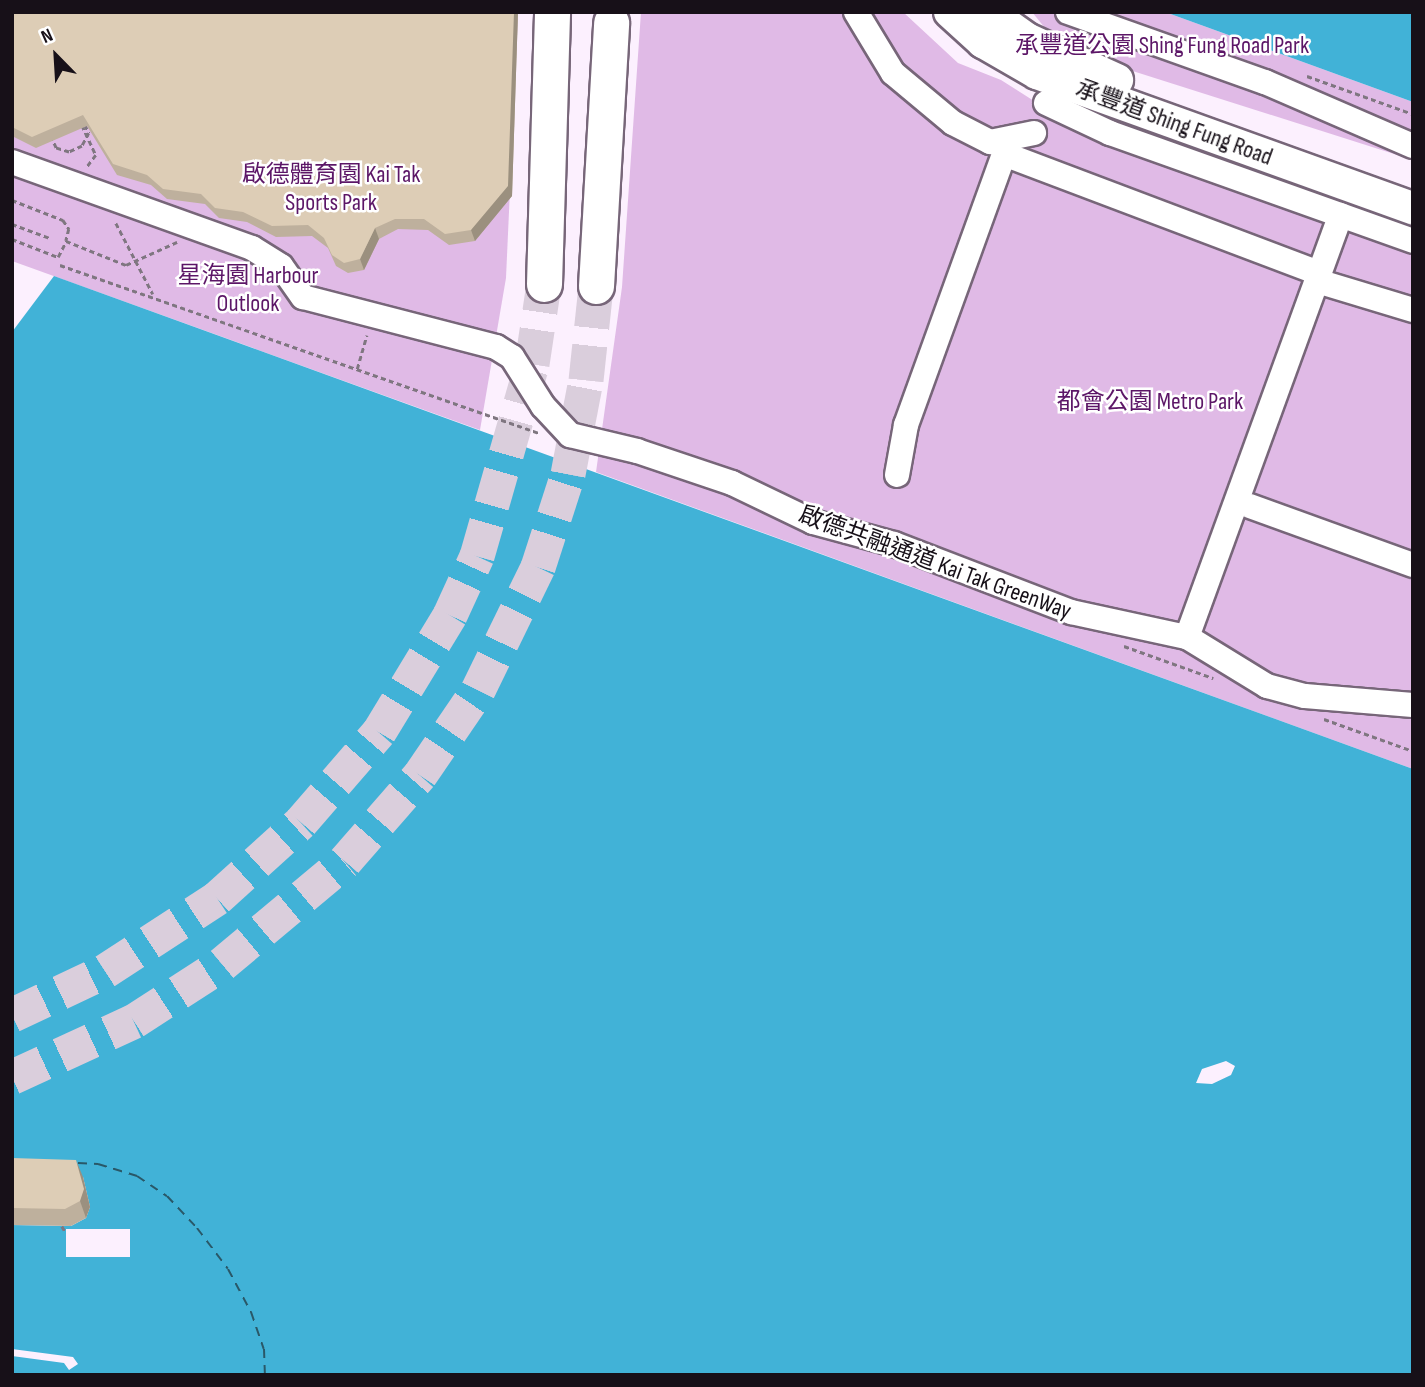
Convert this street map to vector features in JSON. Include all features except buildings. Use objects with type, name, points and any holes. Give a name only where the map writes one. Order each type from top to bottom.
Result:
[{"type":"highway","points":[[544,284],[552,12]]},
{"type":"highway","points":[[596,286],[611,22]]},
{"type":"main road","name":"承豐道 Shing Fung Road","points":[[950,12],[983,42],[1037,73],[1413,208]]},
{"type":"main road","name":"承豐道 Shing Fung Road","points":[[989,12],[1027,39],[1088,70],[1413,185]]},
{"type":"street","points":[[856,12],[893,73],[953,123],[990,142],[1034,133]]},
{"type":"street","points":[[1068,12],[1265,82],[1413,146]]},
{"type":"street","points":[[897,475],[906,425],[1004,154],[1034,133],[1046,103],[1037,73]]},
{"type":"street","points":[[1046,103],[1110,133],[1413,241]]},
{"type":"street","points":[[1004,154],[1319,277],[1413,310]]},
{"type":"street","points":[[12,162],[252,248],[281,266],[303,297],[373,316]]},
{"type":"street","points":[[1188,637],[1341,215]]},
{"type":"street","name":"啟德共融通道 Kai Tak GreenWay","points":[[373,316],[496,347],[512,357],[534,385],[543,406],[570,435],[637,451],[732,483],[813,522],[894,544],[1071,612],[1188,637],[1267,686],[1305,696],[1413,705]]},
{"type":"street","points":[[1250,506],[1413,565]]},
{"type":"path","points":[[50,75],[59,71],[89,133],[77,149],[56,148],[27,85],[50,75],[54,67]]},
{"type":"path","points":[[50,75],[54,84]]},
{"type":"path","points":[[86,166],[96,155],[79,118],[91,114],[88,122]]},
{"type":"path","points":[[74,124],[88,122]]},
{"type":"path","points":[[88,122],[99,134]]},
{"type":"path","points":[[43,142],[61,130]]},
{"type":"path","points":[[89,157],[86,166],[153,294]]},
{"type":"path","points":[[77,163],[86,166]]},
{"type":"path","points":[[12,200],[63,220],[69,229],[58,257],[12,239]]},
{"type":"path","points":[[12,224],[50,238]]},
{"type":"path","points":[[66,241],[125,265],[202,230]]},
{"type":"path","points":[[60,265],[153,294],[484,413]]},
{"type":"path","points":[[357,369],[373,316]]},
{"type":"path","points":[[62,1226],[66,1233]]},
{"type":"green space","name":"啟德體育園 Kai Tak Sports Park","points":[[12,12],[518,12],[506,278],[480,430],[12,261]]},
{"type":"green space","name":"都會公園 Metro Park","points":[[641,12],[903,12],[958,63],[1001,80],[1056,115],[1077,105],[1413,227],[1413,769],[596,472],[622,287]]},
{"type":"green space","name":"承豐道公園 Shing Fung Road Park","points":[[1032,12],[1165,12],[1413,102],[1413,160],[1098,60],[1054,39]]},
{"type":"water","points":[[1165,12],[1413,12],[1413,102]]},
{"type":"water","points":[[54,276],[1413,769],[1413,1375],[12,1375],[12,1356],[64,1363],[69,1370],[78,1364],[73,1357],[12,1349],[12,1225],[71,1226],[86,1218],[90,1207],[83,1177],[12,1173],[12,332]],"holes":[[[1226,1061],[1235,1066],[1231,1075],[1212,1084],[1196,1083],[1202,1069]]]},
{"type":"pier","points":[[66,1229],[130,1229],[130,1257],[66,1257]]},
{"type":"ferry route","points":[[78,1163],[98,1164],[137,1176],[167,1196],[197,1228],[228,1269],[251,1312],[264,1349],[265,1375]]},
{"type":"tunnel","points":[[12,1015],[105,971],[217,898],[301,822],[379,732],[450,615],[477,556],[532,364],[544,284]]},
{"type":"tunnel","points":[[12,1077],[134,1021],[222,964],[345,861],[420,775],[478,690],[538,567],[568,474],[586,380],[596,286]]},
{"type":"park label","name":"星海園 Harbour Outlook","points":[[248,290]]}]
